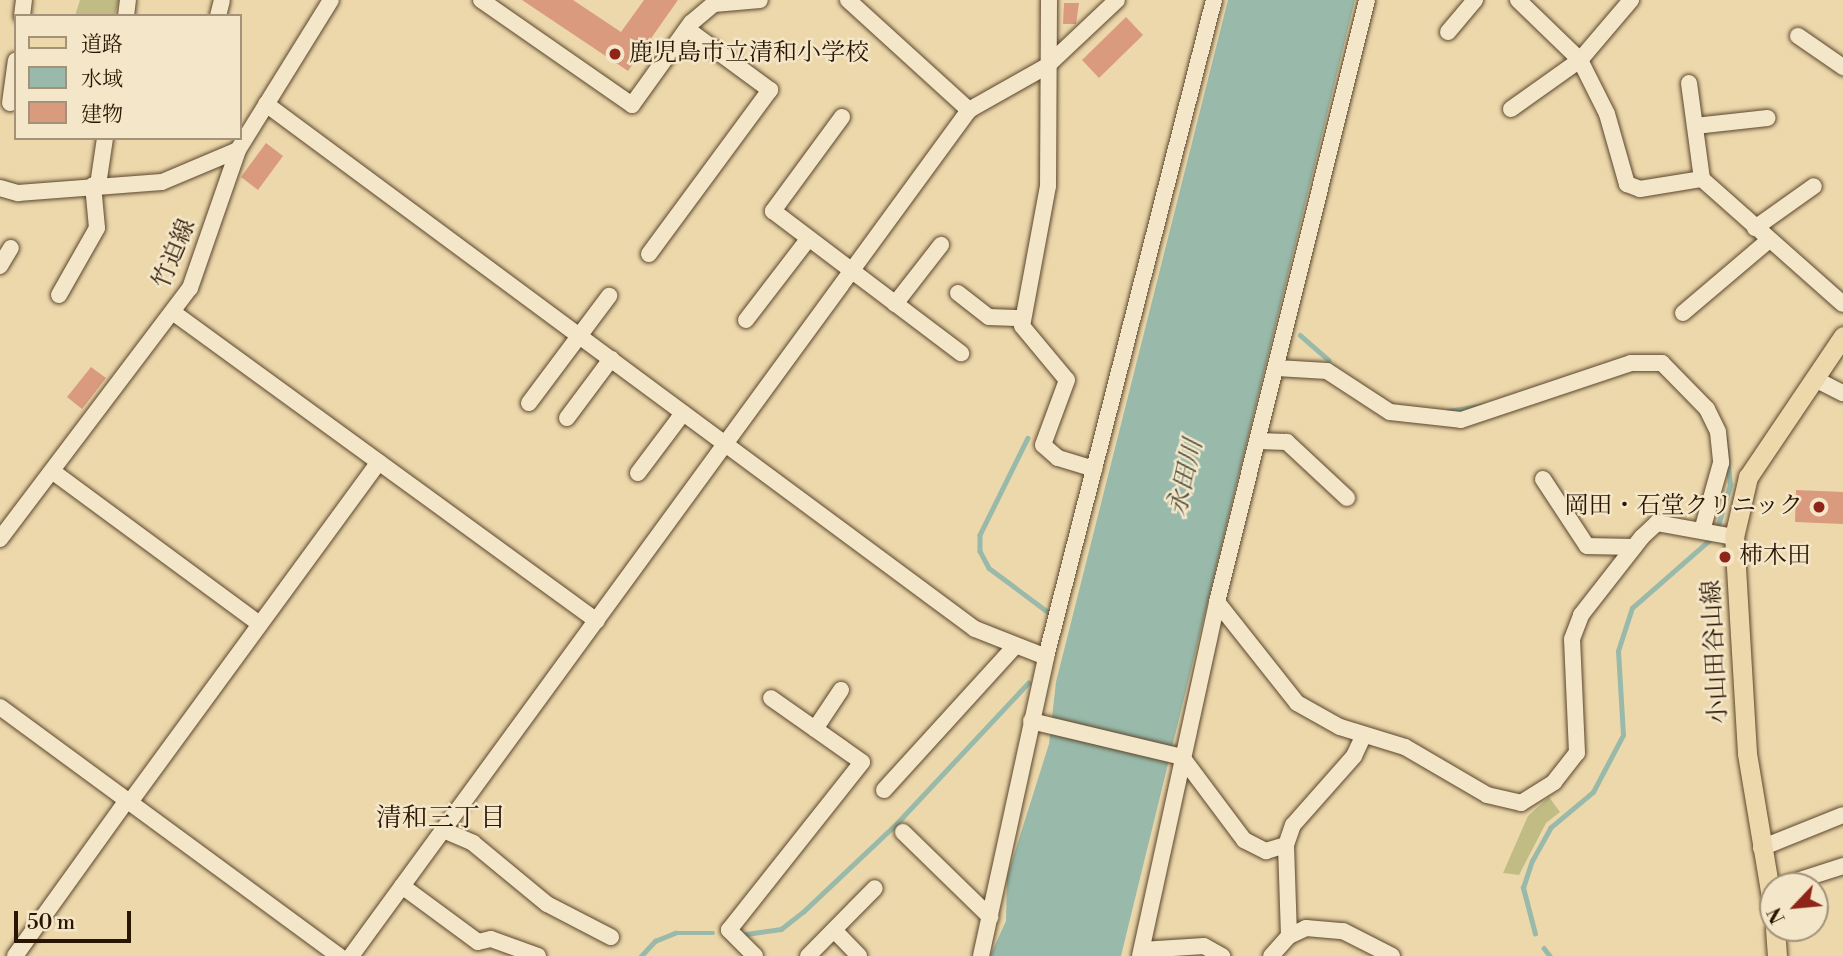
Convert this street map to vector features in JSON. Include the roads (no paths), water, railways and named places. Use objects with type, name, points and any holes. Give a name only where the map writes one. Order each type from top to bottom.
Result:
[{"type":"main road","name":"小山田谷山線","points":[[1768,872],[1761,848],[1742,700],[1730,536],[1748,477],[1843,336]]},
{"type":"street","name":"竹迫線","points":[[0,538],[174,313],[201,261],[238,150],[331,0]]},
{"type":"street","points":[[481,0],[632,105],[687,29],[716,2],[760,0]]},
{"type":"street","points":[[848,0],[969,110]]},
{"type":"street","points":[[1049,0],[1046,66],[1048,186],[1022,327],[1067,380],[1044,444],[1058,458],[1094,470]]},
{"type":"street","points":[[351,956],[969,110],[1046,66],[1117,0]]},
{"type":"street","points":[[981,956],[1046,657],[1214,0]]},
{"type":"street","points":[[1222,956],[1204,946],[1141,953],[1217,602],[1367,0]]},
{"type":"street","points":[[1448,32],[1475,0]]},
{"type":"street","points":[[1518,0],[1580,60],[1607,114],[1627,184],[1640,189],[1702,179]]},
{"type":"street","points":[[1511,109],[1580,60],[1631,0]]},
{"type":"street","points":[[649,254],[770,90],[687,29]]},
{"type":"street","points":[[1798,36],[1843,67]]},
{"type":"street","points":[[10,103],[14,74]]},
{"type":"street","points":[[1689,83],[1702,179],[1843,304]]},
{"type":"street","points":[[266,104],[975,629],[1046,657]]},
{"type":"street","points":[[842,117],[773,211],[961,353]]},
{"type":"street","points":[[1695,127],[1768,118]]},
{"type":"street","points":[[59,295],[97,228],[95,185],[105,140]]},
{"type":"street","points":[[0,188],[18,193],[95,185],[162,183],[238,150]]},
{"type":"street","points":[[1755,228],[1814,186]]},
{"type":"street","points":[[746,320],[809,238]]},
{"type":"street","points":[[1683,313],[1769,240]]},
{"type":"street","points":[[895,304],[941,245]]},
{"type":"street","points":[[0,266],[11,248]]},
{"type":"street","points":[[958,293],[989,317],[1022,318]]},
{"type":"street","points":[[529,403],[609,296]]},
{"type":"street","points":[[174,313],[597,621]]},
{"type":"street","points":[[567,418],[611,359]]},
{"type":"street","points":[[1277,368],[1327,371],[1390,412],[1461,420],[1631,363],[1661,363],[1707,409],[1718,432],[1721,463],[1704,528]]},
{"type":"street","points":[[1815,379],[1843,393]]},
{"type":"street","points":[[638,473],[683,413]]},
{"type":"street","points":[[1258,441],[1287,442],[1348,498]]},
{"type":"street","points":[[15,956],[379,462]]},
{"type":"street","points":[[52,471],[258,623]]},
{"type":"street","points":[[1544,480],[1587,546],[1634,547]]},
{"type":"street","points":[[1217,602],[1297,703],[1363,735],[1405,747],[1510,804],[1541,793],[1569,765],[1580,739],[1570,668],[1581,615],[1634,547],[1657,523],[1704,528],[1730,536]]},
{"type":"street","points":[[884,790],[1015,646]]},
{"type":"street","points":[[816,729],[841,690]]},
{"type":"street","points":[[755,956],[729,930],[862,762],[771,698]]},
{"type":"street","points":[[0,707],[339,956]]},
{"type":"street","points":[[1031,721],[1182,757],[1244,840],[1266,851],[1286,845]]},
{"type":"street","points":[[1289,936],[1286,845],[1293,825],[1354,756],[1363,735]]},
{"type":"street","points":[[1761,848],[1843,815]]},
{"type":"street","points":[[443,830],[473,843],[547,904],[611,937]]},
{"type":"street","points":[[903,832],[990,916]]},
{"type":"street","points":[[402,886],[478,942],[491,939],[538,956]]},
{"type":"street","points":[[808,956],[875,888]]},
{"type":"street","points":[[1271,956],[1289,936],[1306,929],[1343,931],[1392,956]]},
{"type":"street","points":[[834,930],[859,956]]},
{"type":"water","name":"永田川","points":[[1228,0],[1355,0],[1121,956],[990,956],[1006,921],[1007,877],[1049,744],[1056,682]]},
{"type":"waterway","points":[[1300,335],[1329,360]]},
{"type":"waterway","points":[[1448,411],[1484,405]]},
{"type":"waterway","points":[[1028,438],[980,535],[980,551],[989,568],[1048,612]]},
{"type":"waterway","points":[[1717,529],[1730,485],[1725,439]]},
{"type":"waterway","points":[[1535,934],[1523,888],[1532,861],[1550,828],[1593,792],[1623,735],[1618,651],[1632,608],[1713,537]]},
{"type":"waterway","points":[[746,934],[781,929],[803,912],[897,823],[1028,683]]},
{"type":"waterway","points":[[641,956],[655,941],[675,933],[713,933]]},
{"type":"waterway","points":[[1544,948],[1550,956]]},
{"type":"place","name":"鹿児島市立清和小学校","points":[[615,54]]},
{"type":"place","name":"岡田・石堂クリニック","points":[[1819,507]]},
{"type":"place","name":"柿木田","points":[[1725,557]]},
{"type":"district","name":"清和三丁目","points":[[441,819]]}]
